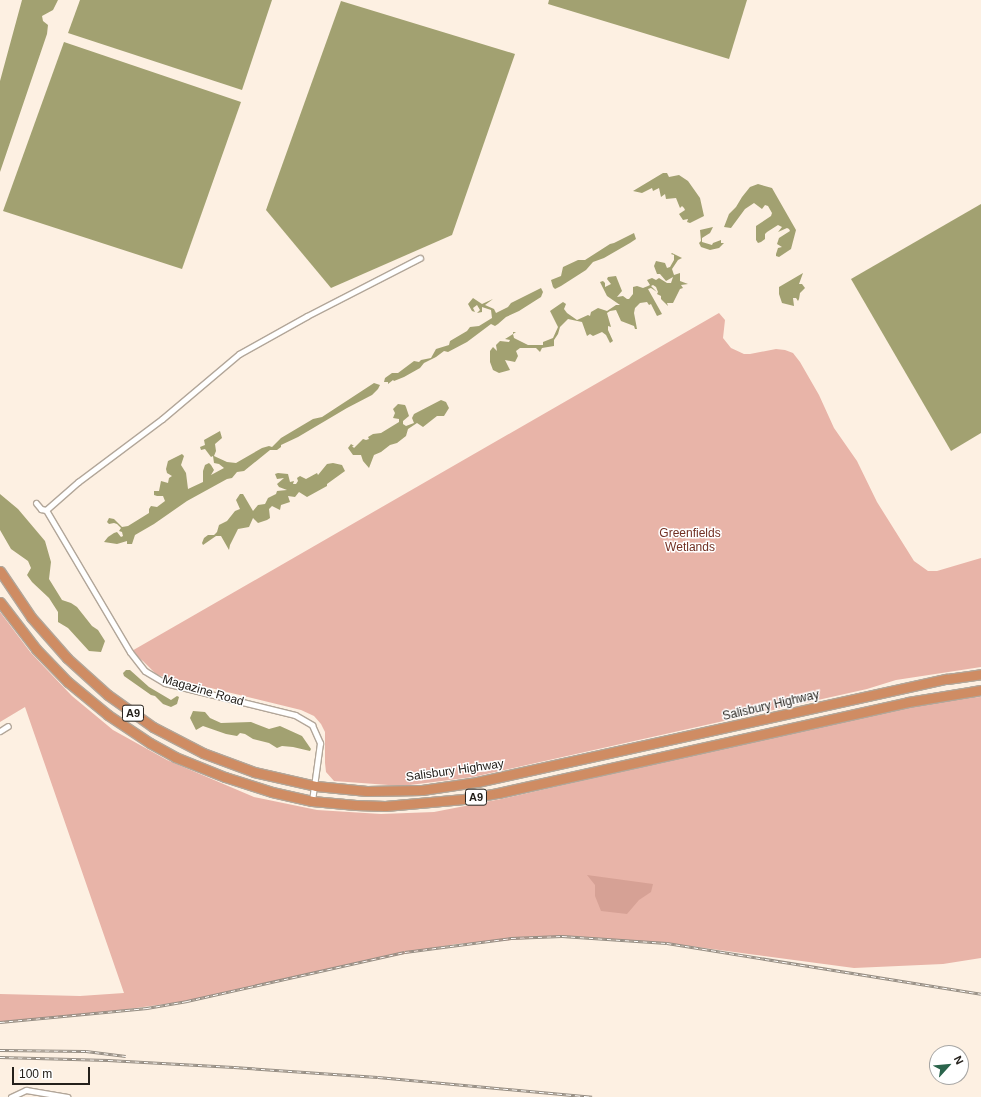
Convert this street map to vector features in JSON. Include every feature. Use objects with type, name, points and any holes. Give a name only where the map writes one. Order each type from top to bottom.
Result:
[{"type":"highway","name":"Salisbury Highway","points":[[0,571],[31,617],[67,658],[108,696],[153,727],[202,753],[254,772],[314,786],[367,792],[422,790],[477,782],[946,678],[981,674]]},
{"type":"highway","name":"Salisbury Highway","points":[[0,602],[36,649],[68,682],[128,730],[175,757],[225,777],[272,792],[312,801],[385,806],[464,799],[908,702],[981,690]]},
{"type":"street","points":[[46,510],[78,482],[162,419],[239,354],[307,316],[420,258]]},
{"type":"street","name":"Magazine Road","points":[[36,503],[41,509],[46,510],[130,652],[145,671],[165,683],[295,715],[312,726],[320,743],[312,801]]},
{"type":"street","points":[[0,731],[8,726]]},
{"type":"street","points":[[12,1097],[26,1090],[68,1097]]},
{"type":"green space","name":"Greenfields Wetlands","points":[[719,313],[725,320],[723,338],[731,348],[744,354],[776,349],[793,353],[800,362],[819,395],[834,428],[857,461],[877,502],[914,561],[928,571],[937,571],[981,558],[981,667],[896,680],[867,689],[473,777],[402,786],[334,781],[326,772],[325,732],[321,724],[314,716],[301,710],[157,675],[143,661],[130,652]]},
{"type":"green space","points":[[0,612],[31,653],[72,696],[113,730],[167,760],[254,797],[317,810],[381,814],[434,812],[501,799],[868,716],[958,698],[981,697],[981,958],[943,964],[854,968],[667,943],[568,936],[456,944],[347,965],[187,1001],[85,1015],[0,1022],[0,994],[80,996],[124,993],[25,707],[0,722]]},
{"type":"shaded area","points":[[22,0],[58,0],[53,10],[42,16],[43,21],[48,25],[47,34],[0,172],[0,81]]},
{"type":"shaded area","points":[[80,0],[272,0],[242,90],[68,33]]},
{"type":"shaded area","points":[[549,0],[747,0],[729,59],[548,4]]},
{"type":"shaded area","points":[[341,1],[515,54],[452,235],[331,288],[266,210]]},
{"type":"shaded area","points":[[64,42],[241,102],[182,269],[3,211]]},
{"type":"shaded area","points":[[663,173],[667,173],[669,177],[679,175],[688,181],[700,198],[704,216],[690,223],[687,222],[688,219],[683,220],[679,214],[685,210],[684,208],[682,206],[680,208],[676,198],[666,199],[665,194],[661,197],[659,188],[653,191],[652,188],[642,193],[633,191]]},
{"type":"shaded area","points":[[758,184],[772,188],[796,230],[791,249],[779,257],[776,256],[776,254],[778,248],[782,247],[777,244],[779,238],[790,231],[789,229],[787,228],[778,232],[782,227],[778,225],[765,234],[765,239],[761,242],[758,243],[756,240],[756,226],[771,216],[772,213],[768,206],[765,205],[762,209],[754,203],[745,209],[731,228],[724,227],[729,214],[736,207],[742,197],[750,187]]},
{"type":"shaded area","points":[[981,204],[981,433],[951,451],[851,279]]},
{"type":"shaded area","points":[[713,227],[710,233],[702,238],[702,242],[712,245],[713,243],[721,240],[721,243],[724,243],[719,248],[710,250],[701,247],[699,243],[701,241],[700,230]]},
{"type":"shaded area","points":[[634,233],[636,239],[630,243],[604,258],[593,262],[586,270],[561,286],[555,289],[553,287],[551,280],[561,276],[563,267],[578,260],[585,260],[610,244]]},
{"type":"shaded area","points":[[672,253],[682,258],[678,260],[672,269],[674,275],[680,273],[680,281],[688,284],[681,285],[683,288],[680,289],[673,303],[667,303],[668,306],[661,299],[661,296],[657,294],[658,292],[656,287],[653,285],[651,286],[657,292],[651,288],[648,289],[662,314],[657,316],[651,304],[649,305],[647,302],[640,303],[635,308],[634,313],[637,329],[635,329],[634,326],[621,321],[616,310],[610,311],[607,313],[611,327],[608,326],[608,330],[613,341],[610,343],[606,335],[602,332],[593,336],[590,334],[587,336],[582,322],[568,319],[560,327],[554,340],[554,346],[542,348],[540,352],[536,348],[520,348],[516,351],[518,356],[515,362],[505,360],[510,370],[499,373],[493,370],[490,362],[490,351],[493,347],[497,351],[496,345],[500,341],[509,342],[510,340],[505,339],[513,334],[514,338],[528,345],[543,345],[543,342],[553,338],[558,327],[550,311],[563,302],[566,304],[564,309],[567,313],[577,320],[588,315],[590,316],[591,312],[598,308],[607,311],[616,305],[620,305],[607,296],[600,282],[603,281],[605,283],[605,287],[611,284],[607,279],[608,277],[616,276],[622,291],[617,297],[623,296],[629,299],[633,294],[633,287],[637,286],[643,288],[648,286],[650,285],[647,280],[652,278],[656,280],[659,278],[667,283],[671,283],[673,277],[666,281],[660,274],[657,274],[654,266],[656,261],[665,263],[667,268],[670,267],[674,260],[674,255],[671,254]]},
{"type":"shaded area","points":[[803,273],[799,284],[802,284],[805,288],[800,293],[798,301],[796,298],[793,298],[794,306],[782,303],[779,294],[779,287]]},
{"type":"shaded area","points":[[541,288],[543,292],[541,297],[519,311],[506,317],[495,326],[491,324],[467,342],[448,352],[444,351],[404,377],[394,381],[393,380],[388,384],[388,382],[384,382],[385,378],[392,373],[398,373],[414,361],[419,362],[421,360],[431,358],[436,349],[449,345],[450,341],[467,331],[470,327],[479,326],[492,318],[491,310],[482,307],[482,312],[477,313],[480,310],[477,305],[473,308],[475,312],[472,311],[468,304],[473,298],[482,304],[493,299],[485,305],[494,309],[496,313],[508,307],[511,303]]},
{"type":"shaded area","points":[[374,383],[380,385],[372,395],[281,445],[281,447],[277,450],[270,450],[244,471],[237,472],[232,478],[227,479],[187,501],[135,535],[132,544],[127,544],[127,541],[117,544],[104,542],[108,537],[117,532],[121,537],[123,536],[122,532],[119,531],[121,528],[117,524],[109,524],[107,522],[109,518],[114,519],[122,527],[128,526],[149,513],[151,506],[157,507],[165,501],[163,496],[154,495],[154,491],[159,491],[161,481],[168,483],[169,478],[172,476],[167,473],[166,469],[168,461],[182,454],[184,456],[181,465],[186,473],[188,489],[203,482],[203,471],[205,465],[209,463],[214,470],[211,475],[224,468],[219,464],[214,463],[213,456],[211,457],[205,449],[201,450],[200,447],[205,445],[204,440],[220,431],[222,438],[215,444],[216,451],[214,456],[227,462],[236,463],[262,448],[269,446],[272,447],[281,438],[313,419],[322,417]]},
{"type":"shaded area","points":[[441,400],[446,402],[449,408],[444,416],[437,416],[423,427],[417,423],[408,429],[406,436],[397,443],[390,445],[374,455],[369,468],[363,461],[361,455],[353,455],[348,448],[351,444],[354,448],[363,439],[369,439],[368,437],[373,434],[381,433],[399,422],[399,419],[393,418],[395,413],[393,409],[398,404],[405,405],[406,407],[409,416],[403,421],[403,424],[406,426],[414,423],[412,418],[414,414]]},
{"type":"shaded area","points":[[333,463],[342,465],[345,471],[327,484],[327,486],[307,497],[299,492],[295,497],[288,496],[290,502],[281,505],[280,510],[272,506],[269,509],[270,518],[267,520],[258,523],[253,518],[249,527],[238,529],[229,550],[221,536],[216,536],[203,545],[202,543],[204,538],[208,535],[214,535],[217,532],[219,525],[227,521],[235,511],[240,509],[236,500],[240,494],[243,494],[253,511],[258,505],[265,504],[268,498],[276,494],[277,491],[287,490],[279,487],[277,484],[284,478],[277,479],[275,474],[288,474],[290,482],[294,481],[293,484],[296,484],[298,481],[297,478],[300,476],[306,479],[317,473],[318,475],[327,464]]},
{"type":"shaded area","points":[[0,494],[18,509],[45,541],[51,562],[49,579],[62,600],[77,607],[92,626],[98,630],[105,641],[101,652],[89,651],[68,628],[58,622],[58,612],[49,598],[32,582],[27,575],[31,568],[28,561],[11,549],[0,530]]},
{"type":"shaded area","points":[[126,670],[130,670],[149,687],[171,700],[177,696],[179,697],[177,704],[171,707],[163,704],[155,696],[151,695],[124,676],[123,673]]},
{"type":"shaded area","points":[[193,711],[205,712],[210,718],[221,723],[251,722],[269,729],[280,726],[302,736],[311,749],[310,751],[282,746],[277,748],[269,743],[253,739],[245,734],[240,733],[237,736],[226,734],[203,726],[196,730],[190,718]]},
{"type":"shaded area","points":[[587,875],[653,884],[651,892],[639,900],[627,914],[601,911],[595,896],[595,885]]},
{"type":"railway","points":[[0,1022],[147,1008],[187,1001],[405,952],[511,938],[562,936],[667,943],[981,994]]},
{"type":"railway","points":[[0,1050],[86,1051],[126,1056]]},
{"type":"railway","points":[[0,1057],[108,1060],[234,1067],[378,1077],[592,1097]]}]
